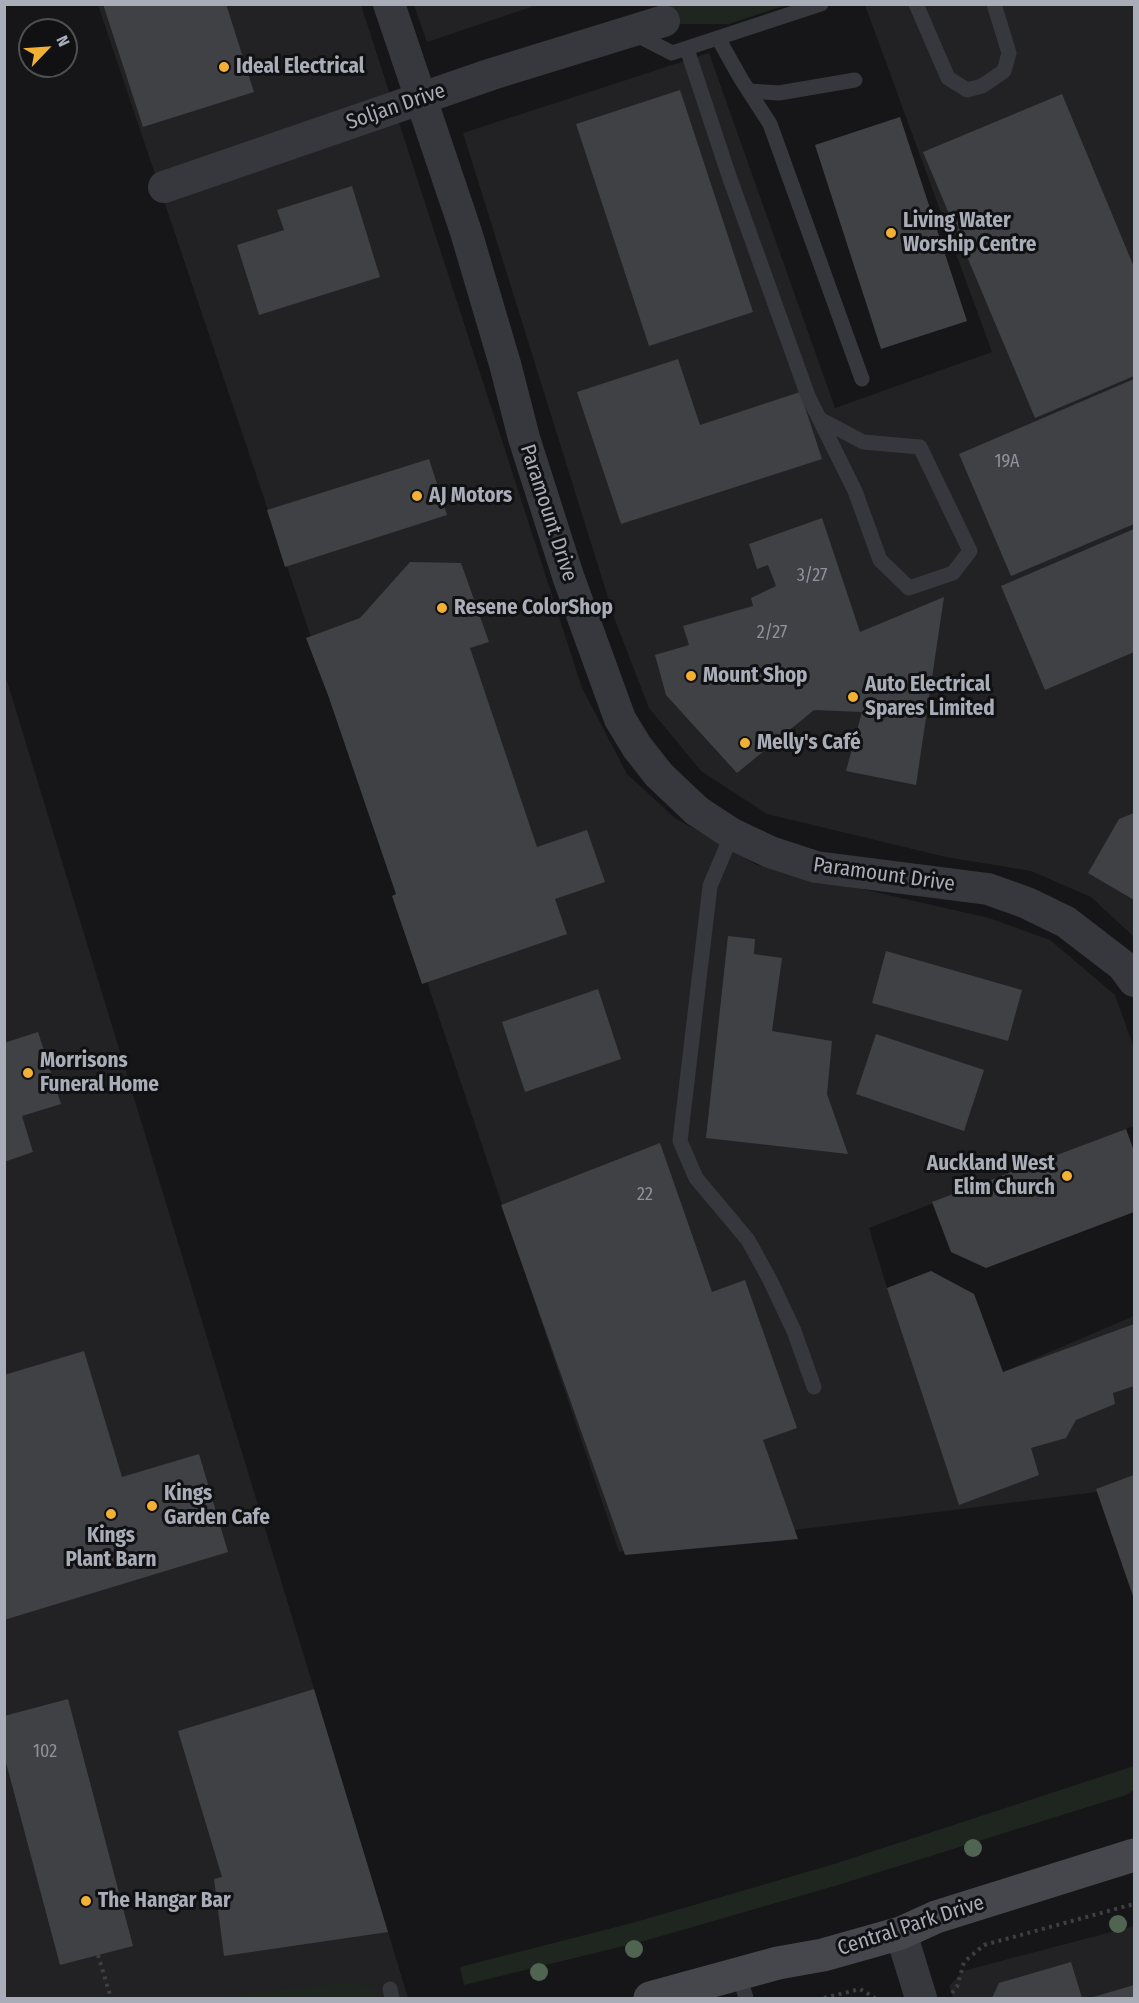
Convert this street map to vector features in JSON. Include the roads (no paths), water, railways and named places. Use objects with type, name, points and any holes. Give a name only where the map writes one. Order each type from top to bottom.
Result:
[{"type":"main road","name":"Central Park Drive","points":[[650,1998],[743,1986],[778,1963],[823,1955],[901,1934],[936,1917],[1134,1855]]},
{"type":"street","name":"Paramount Drive","points":[[389,4],[466,232],[524,438],[568,576],[620,719],[637,747],[659,775],[697,811],[732,834],[770,852],[816,867],[988,889],[1027,903],[1066,922],[1130,966]]},
{"type":"street","name":"Soljan Drive","points":[[164,188],[492,74],[664,21]]},
{"type":"street","points":[[901,1934],[934,1998]]},
{"type":"lane","points":[[630,32],[672,53],[821,4]]},
{"type":"lane","points":[[916,4],[948,78],[967,90],[982,86],[1004,71],[1009,52],[994,4]]},
{"type":"lane","points":[[718,38],[770,124],[862,379]]},
{"type":"lane","points":[[687,49],[729,176],[808,396],[855,491],[880,560],[909,588],[953,573],[970,551],[920,447],[864,442],[820,418]]},
{"type":"lane","points":[[749,91],[779,93],[855,80]]},
{"type":"lane","points":[[732,834],[710,886],[680,1141],[696,1178],[748,1240],[770,1280],[794,1331],[814,1387]]},
{"type":"place","name":"Ideal Electrical","points":[[224,67]]},
{"type":"place","name":"Living Water Worship Centre","points":[[891,233]]},
{"type":"place","name":"AJ Motors","points":[[417,496]]},
{"type":"place","name":"Resene ColorShop","points":[[442,608]]},
{"type":"place","name":"Mount Shop","points":[[691,676]]},
{"type":"place","name":"Auto Electrical Spares Limited","points":[[853,697]]},
{"type":"place","name":"Melly's Café","points":[[745,743]]},
{"type":"place","name":"Morrisons Funeral Home","points":[[28,1073]]},
{"type":"place","name":"Auckland West Elim Church","points":[[1067,1176]]},
{"type":"place","name":"Kings Garden Cafe","points":[[152,1506]]},
{"type":"place","name":"Kings Plant Barn","points":[[111,1514]]},
{"type":"place","name":"The Hangar Bar","points":[[86,1901]]}]
